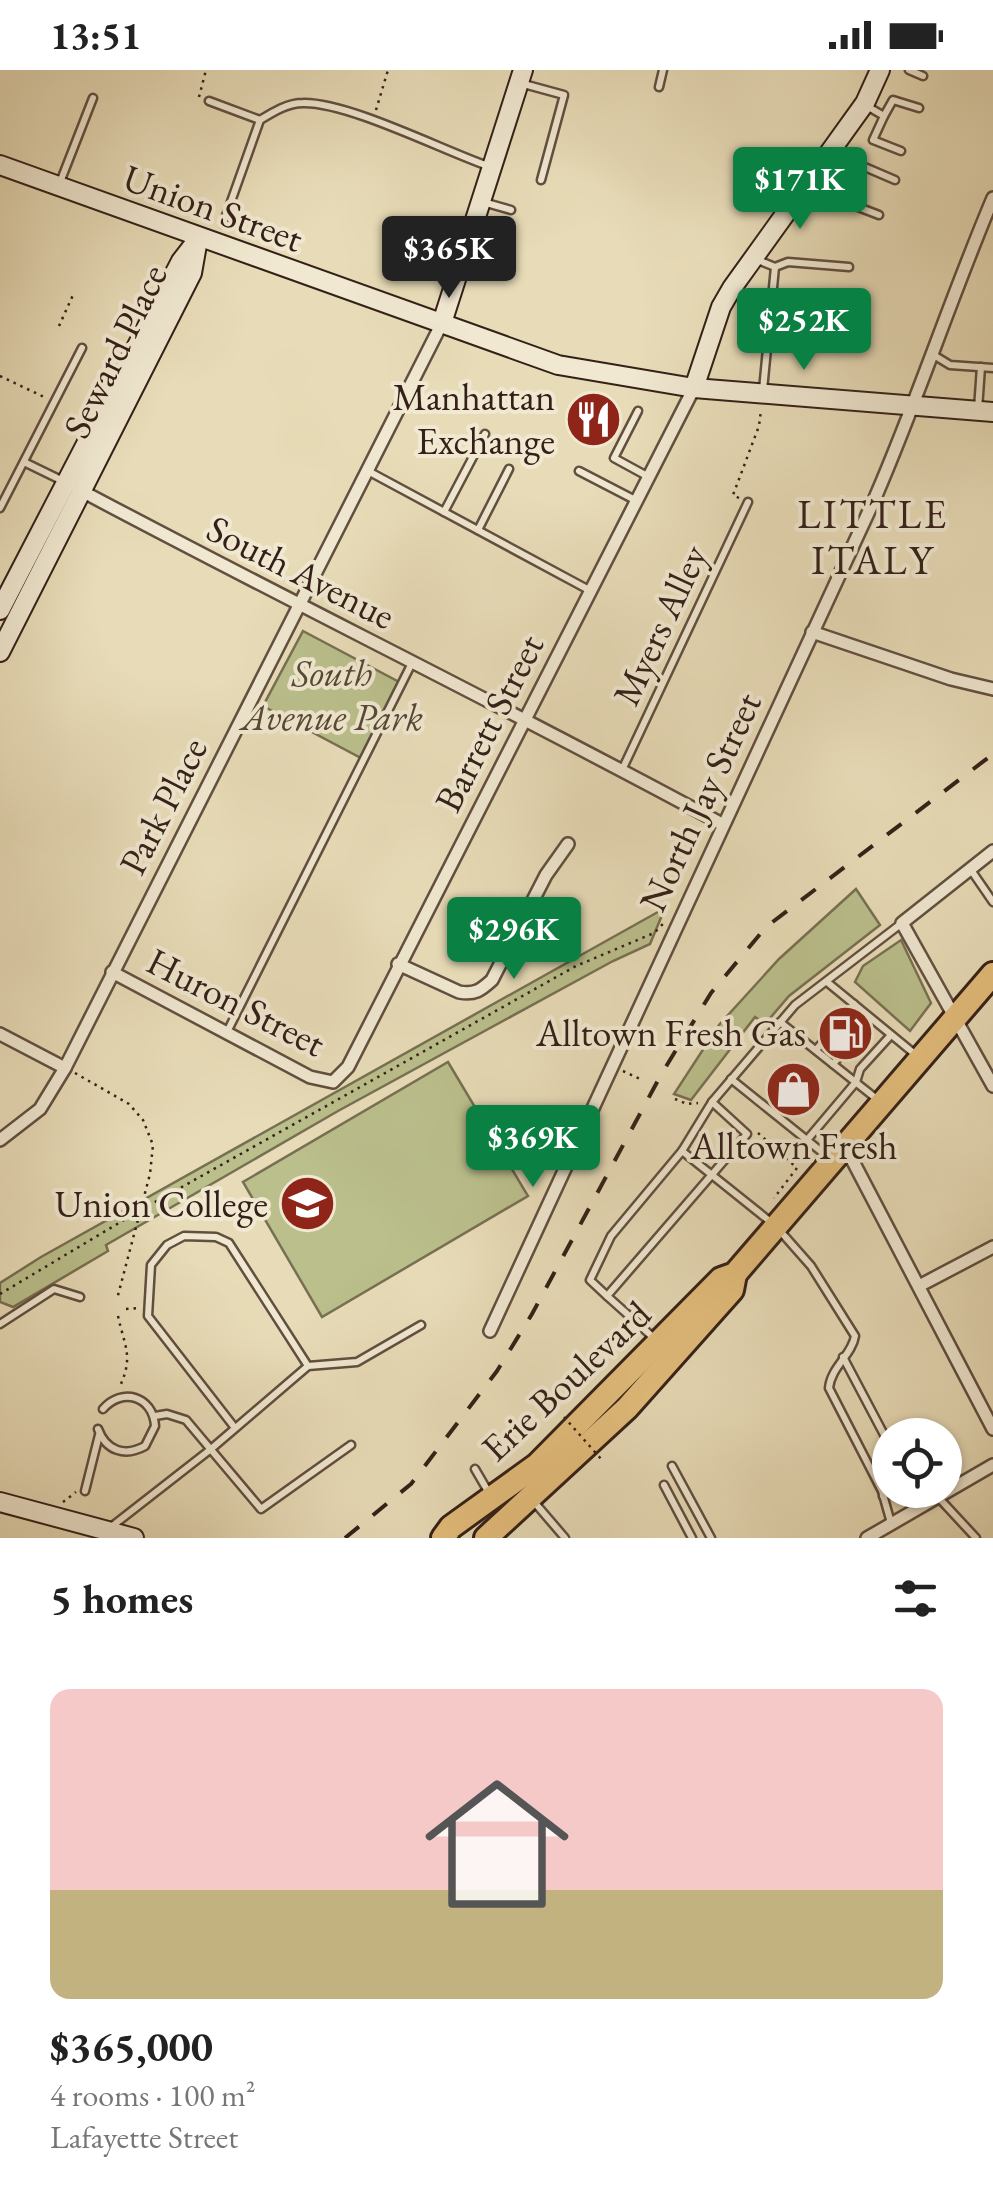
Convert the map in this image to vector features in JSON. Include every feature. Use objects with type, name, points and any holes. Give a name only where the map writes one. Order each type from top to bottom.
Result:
[{"type":"highway","name":"Erie Boulevard","points":[[442,1538],[451,1527],[537,1465],[721,1279],[735,1274],[993,974]]},
{"type":"highway","name":"Erie Boulevard","points":[[486,1538],[627,1408],[732,1290],[735,1274]]},
{"type":"street","points":[[694,388],[721,307],[864,104],[880,70]]},
{"type":"street","points":[[442,323],[521,76]]},
{"type":"street","name":"Union Street","points":[[0,165],[558,366],[694,388],[986,411]]},
{"type":"street","name":"North Jay Street","points":[[490,1331],[875,498],[905,429],[930,354],[988,226],[993,198]]},
{"type":"street","name":"Seward Place","points":[[0,652],[181,261],[198,239]]},
{"type":"street","name":"Park Place","points":[[0,1140],[40,1109],[65,1068],[442,323]]},
{"type":"street","name":"Barrett Street","points":[[333,1082],[348,1068],[694,388]]},
{"type":"street","name":"Seward Place","points":[[0,610],[74,487]]},
{"type":"street","name":"South Avenue","points":[[74,487],[299,606],[525,718],[722,824]]},
{"type":"street","points":[[812,632],[951,680],[993,689]]},
{"type":"street","points":[[398,964],[460,992],[470,994],[484,988],[492,980],[546,874],[568,844]]},
{"type":"street","points":[[993,851],[902,923],[993,1086]]},
{"type":"street","name":"Huron Street","points":[[112,972],[310,1078],[333,1082]]},
{"type":"street","points":[[0,1034],[65,1068]]},
{"type":"street","points":[[840,1155],[920,1286],[993,1429]]},
{"type":"street","points":[[920,1286],[993,1248]]},
{"type":"street","points":[[962,1483],[993,1466]]},
{"type":"street","points":[[0,1502],[103,1534],[134,1538]]},
{"type":"street","points":[[867,1538],[919,1508]]},
{"type":"lane","points":[[659,87],[664,70]]},
{"type":"lane","points":[[909,70],[923,76]]},
{"type":"lane","points":[[521,76],[564,94],[541,180]]},
{"type":"lane","points":[[58,186],[93,98]]},
{"type":"lane","points":[[901,151],[872,140],[893,100],[918,108]]},
{"type":"lane","points":[[209,101],[260,120]]},
{"type":"lane","points":[[223,224],[260,120],[288,105],[306,102],[372,121],[493,168]]},
{"type":"lane","points":[[864,104],[884,116]]},
{"type":"lane","points":[[830,152],[895,180]]},
{"type":"lane","points":[[805,186],[879,215]]},
{"type":"lane","points":[[482,202],[511,210]]},
{"type":"lane","points":[[752,258],[775,267],[788,262],[849,266]]},
{"type":"lane","points":[[763,394],[775,267]]},
{"type":"lane","points":[[0,508],[82,348]]},
{"type":"lane","points":[[930,354],[950,365],[993,368]]},
{"type":"lane","points":[[981,367],[986,411]]},
{"type":"lane","points":[[638,410],[614,458],[648,476]]},
{"type":"lane","points":[[444,512],[485,434]]},
{"type":"lane","points":[[24,462],[74,487]]},
{"type":"lane","points":[[478,530],[509,469]]},
{"type":"lane","points":[[368,471],[590,591]]},
{"type":"lane","points":[[579,471],[636,501]]},
{"type":"lane","name":"Myers Alley","points":[[622,772],[748,502]]},
{"type":"lane","points":[[226,1033],[412,662]]},
{"type":"lane","points":[[971,869],[990,896]]},
{"type":"lane","points":[[990,896],[993,885]]},
{"type":"lane","points":[[660,1343],[590,1280],[611,1236],[682,1151],[712,1102],[795,1005],[902,923]]},
{"type":"lane","points":[[827,982],[921,1059]]},
{"type":"lane","points":[[844,1016],[854,1004]]},
{"type":"lane","points":[[862,1030],[871,1019]]},
{"type":"lane","points":[[780,1022],[883,1104]]},
{"type":"lane","points":[[807,1140],[891,1035]]},
{"type":"lane","points":[[816,1050],[828,1036]]},
{"type":"lane","points":[[833,1064],[845,1050]]},
{"type":"lane","points":[[731,1079],[807,1140],[840,1155]]},
{"type":"lane","points":[[607,1296],[747,1134],[712,1102]]},
{"type":"lane","points":[[682,1151],[777,1228],[811,1266],[855,1336],[854,1344],[830,1379],[830,1396],[872,1474]]},
{"type":"lane","points":[[235,1428],[148,1316],[150,1265],[167,1245],[184,1236],[216,1236],[229,1243],[308,1366]]},
{"type":"lane","points":[[0,1324],[54,1289],[80,1297]]},
{"type":"lane","points":[[103,1534],[308,1366],[356,1362],[422,1325]]},
{"type":"lane","points":[[843,1357],[875,1418]]},
{"type":"lane","points":[[86,1491],[99,1432],[111,1448],[125,1452],[136,1451],[151,1439],[154,1416],[146,1403],[134,1396],[121,1396],[103,1409]]},
{"type":"lane","points":[[154,1416],[167,1414],[186,1420],[261,1509],[351,1445]]},
{"type":"lane","points":[[672,1466],[711,1538]]},
{"type":"lane","points":[[475,1470],[492,1498]]},
{"type":"lane","points":[[664,1485],[692,1538]]},
{"type":"lane","points":[[532,1498],[565,1538]]},
{"type":"lane","points":[[887,1508],[891,1524]]},
{"type":"lane","points":[[948,1508],[976,1538]]},
{"type":"path","points":[[206,70],[198,96],[209,101]]},
{"type":"path","points":[[372,121],[388,70]]},
{"type":"path","points":[[58,326],[74,295]]},
{"type":"path","points":[[0,376],[54,403]]},
{"type":"path","points":[[748,502],[733,495],[759,426],[763,394]]},
{"type":"path","points":[[0,1294],[576,966],[654,933],[685,904]]},
{"type":"path","points":[[614,1066],[640,1079]]},
{"type":"path","points":[[65,1068],[130,1104],[143,1120],[153,1145],[150,1174],[117,1299]]},
{"type":"path","points":[[126,1309],[148,1308]]},
{"type":"path","points":[[118,1316],[128,1344],[128,1370],[119,1388]]},
{"type":"path","points":[[564,1417],[602,1460]]},
{"type":"path","points":[[56,1506],[74,1496]]},
{"type":"green space","name":"South Avenue Park","points":[[303,631],[401,683],[361,758],[263,706]]},
{"type":"green space","points":[[856,889],[880,925],[789,996],[765,1024],[755,1017],[691,1100],[674,1094],[719,1025],[779,959]]},
{"type":"green space","points":[[665,908],[650,944],[338,1111],[106,1245],[108,1251],[13,1307],[0,1302],[0,1283],[41,1257]]},
{"type":"green space","points":[[901,940],[931,1003],[910,1031],[855,982],[863,966]]},
{"type":"green space","points":[[448,1062],[528,1196],[322,1317],[243,1182]]},
{"type":"railway","points":[[345,1538],[411,1484],[497,1371],[532,1314],[662,1073],[711,993],[766,927],[993,754]]},
{"type":"place","name":"Manhattan Exchange","points":[[594,419]]},
{"type":"place","name":"Alltown Fresh Gas","points":[[845,1033]]},
{"type":"place","name":"Alltown Fresh","points":[[794,1089]]},
{"type":"place","name":"Union College","points":[[307,1204]]},
{"type":"district","name":"LITTLE ITALY","points":[[873,537]]}]
